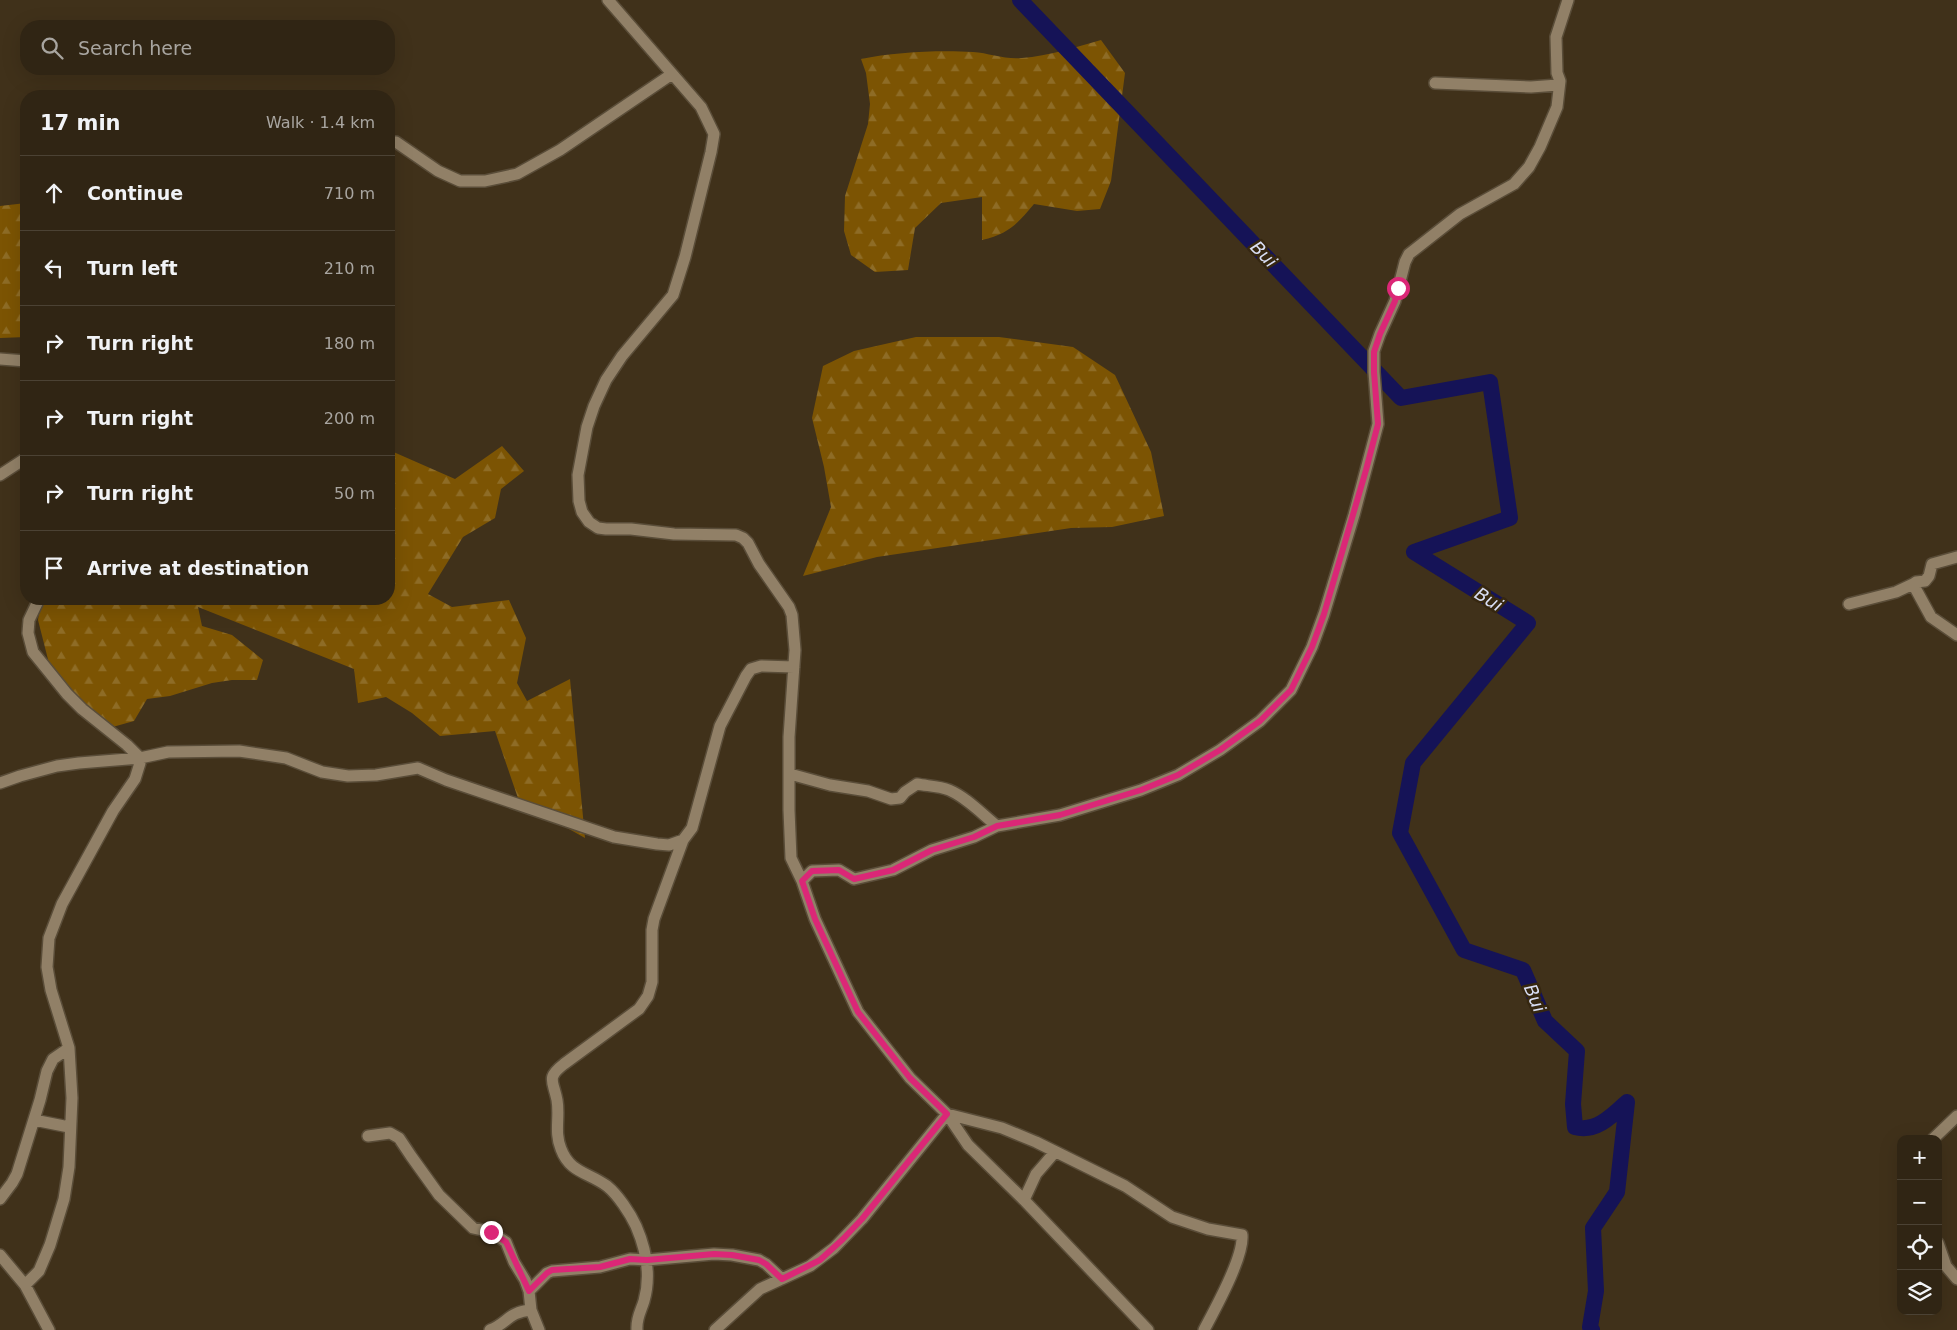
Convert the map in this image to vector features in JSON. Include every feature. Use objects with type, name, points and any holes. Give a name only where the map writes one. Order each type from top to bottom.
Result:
[{"type":"street","points":[[608,0],[701,107],[714,134],[685,257],[673,295],[622,356],[606,380],[594,406],[587,427],[578,475],[579,501],[582,512],[589,522],[598,528],[606,530],[631,529],[674,534],[736,535],[748,543],[759,564],[791,611],[794,628],[794,667],[789,737],[791,858],[802,881],[815,919],[858,1012],[910,1078],[947,1114],[968,1145],[1024,1200],[1148,1330]]},
{"type":"street","points":[[802,881],[812,871],[839,870],[854,879],[886,872],[932,850],[974,837],[997,826],[1060,815],[1141,790],[1178,775],[1220,750],[1260,721],[1291,690],[1312,647],[1324,614],[1368,464],[1378,424],[1374,352],[1395,301],[1405,262],[1409,254],[1460,214],[1514,184],[1529,167],[1540,147],[1557,107],[1556,37],[1568,0]]},
{"type":"street","points":[[395,142],[438,171],[460,181],[485,181],[517,174],[560,150],[672,74]]},
{"type":"street","points":[[1435,83],[1531,87],[1558,84]]},
{"type":"street","points":[[0,358],[20,360]]},
{"type":"street","points":[[0,474],[20,462]]},
{"type":"street","points":[[1849,604],[1896,592],[1916,582],[1925,581],[1929,576],[1932,564],[1957,557]]},
{"type":"street","points":[[1914,584],[1930,617],[1957,635]]},
{"type":"street","points":[[36,605],[29,620],[28,633],[38,660],[82,709],[119,738],[140,758]]},
{"type":"street","points":[[638,1330],[638,1314],[644,1301],[647,1281],[647,1260],[636,1226],[622,1204],[608,1188],[575,1169],[564,1156],[556,1131],[558,1111],[552,1077],[555,1071],[639,1009],[648,996],[652,982],[652,930],[654,919],[683,840],[692,828],[720,726],[751,669],[761,666],[794,667]]},
{"type":"street","points":[[0,783],[57,766],[120,758],[140,758],[168,752],[239,751],[286,758],[322,772],[348,776],[376,775],[418,768],[446,780],[614,836],[668,845],[683,840]]},
{"type":"street","points":[[25,1284],[39,1270],[44,1259],[64,1199],[69,1167],[69,1128],[72,1098],[69,1048],[51,990],[47,967],[49,938],[58,912],[70,889],[113,811],[134,779],[139,769],[140,758]]},
{"type":"street","points":[[790,774],[830,785],[868,791],[891,799],[900,798],[917,784],[943,789],[950,791],[968,803],[997,826]]},
{"type":"street","points":[[0,1199],[17,1174],[47,1071],[53,1059],[69,1048]]},
{"type":"street","points":[[947,1114],[1002,1128],[1055,1152],[1125,1186],[1172,1217],[1219,1232],[1239,1233],[1242,1235],[1226,1287],[1204,1330]]},
{"type":"street","points":[[715,1330],[760,1289],[820,1260],[839,1243],[862,1219],[947,1114]]},
{"type":"street","points":[[1937,1135],[1957,1116]]},
{"type":"street","points":[[34,1120],[69,1128]]},
{"type":"street","points":[[368,1136],[390,1133],[400,1138],[439,1195],[473,1228],[491,1232],[506,1242],[529,1291],[531,1310],[539,1330]]},
{"type":"street","points":[[1024,1200],[1036,1174],[1055,1152]]},
{"type":"street","points":[[1942,1254],[1946,1266],[1957,1279]]},
{"type":"street","points":[[529,1291],[552,1270],[600,1267],[624,1260],[647,1260],[688,1255],[732,1255],[759,1260],[782,1279]]},
{"type":"street","points":[[0,1256],[25,1284],[49,1330]]},
{"type":"street","points":[[490,1330],[498,1327],[510,1316],[521,1311],[531,1310]]},
{"type":"green space","points":[[1101,40],[1125,73],[1111,181],[1100,209],[1077,211],[1034,204],[1012,227],[999,235],[982,240],[982,197],[941,203],[915,228],[908,270],[875,272],[851,255],[844,231],[845,196],[868,124],[870,104],[866,73],[861,59],[902,53],[946,51],[1022,58],[1052,53]]},
{"type":"green space","points":[[20,204],[20,337],[0,338],[0,206]]},
{"type":"green space","points":[[916,337],[999,337],[1073,347],[1115,375],[1151,452],[1164,516],[1112,527],[1071,528],[877,557],[803,576],[831,507],[824,467],[812,418],[823,366],[854,351]]},
{"type":"green space","points":[[502,446],[524,471],[501,489],[495,518],[463,537],[428,594],[452,607],[509,600],[526,638],[517,683],[527,701],[570,679],[585,838],[519,801],[495,731],[440,736],[412,713],[386,697],[358,703],[354,669],[198,607],[202,626],[232,635],[263,660],[257,680],[232,680],[212,683],[170,696],[147,699],[134,721],[109,728],[75,711],[54,683],[38,620],[40,605],[395,605],[395,453],[455,479]]},
{"type":"waterway","name":"Bui","points":[[1020,0],[1401,398],[1490,382],[1510,518],[1414,552],[1528,623],[1413,763],[1400,833],[1464,950],[1523,970],[1545,1021],[1577,1051],[1573,1104],[1575,1127],[1590,1127],[1604,1122],[1627,1102],[1617,1192],[1593,1228],[1596,1291],[1590,1327],[1592,1330]]},
{"type":"route","points":[[491,1232],[506,1242],[529,1291],[552,1270],[608,1266],[630,1259],[647,1260],[688,1255],[732,1255],[759,1260],[782,1279],[820,1260],[862,1219],[947,1114],[910,1078],[858,1012],[815,919],[802,881],[812,871],[839,870],[854,879],[871,876],[893,870],[932,850],[974,837],[997,826],[1060,815],[1141,790],[1178,775],[1220,750],[1260,721],[1291,690],[1312,647],[1324,614],[1354,515],[1378,424],[1374,352],[1395,301],[1398,288]]}]
